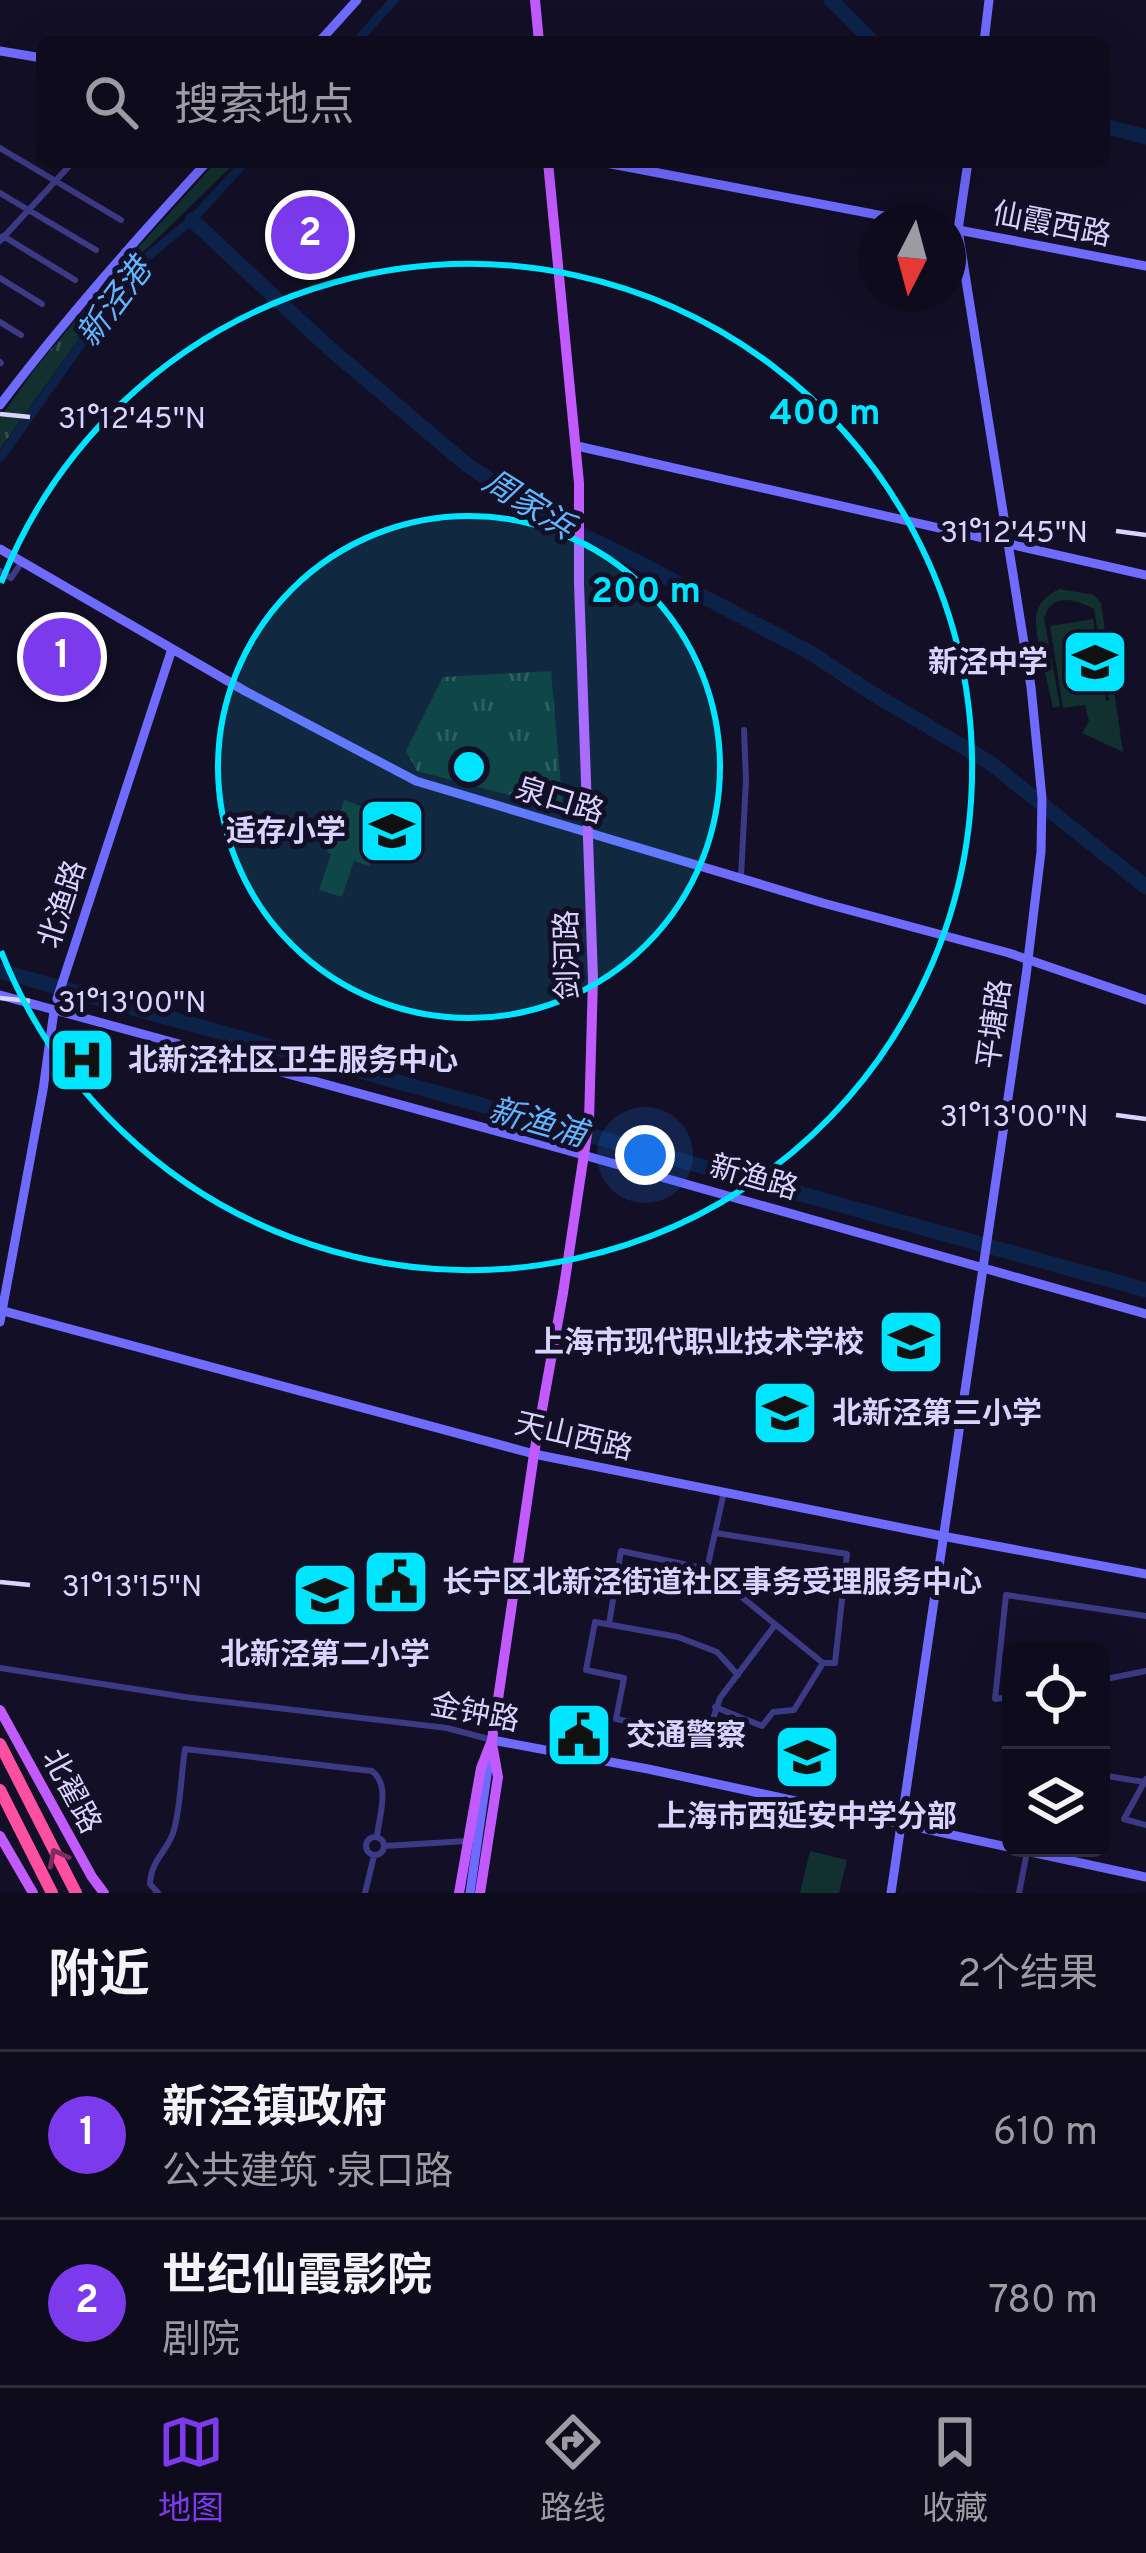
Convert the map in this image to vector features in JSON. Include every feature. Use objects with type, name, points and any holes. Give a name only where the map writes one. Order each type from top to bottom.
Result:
[{"type":"highway","points":[[0,1744],[76,1893]]},
{"type":"highway","points":[[0,1790],[52,1893]]},
{"type":"main road","points":[[535,0],[538,36]]},
{"type":"main road","name":"剑河路","points":[[459,1893],[481,1768],[491,1740],[589,1121],[593,980],[579,483],[549,168]]},
{"type":"main road","name":"北翟路","points":[[0,1710],[104,1893]]},
{"type":"main road","name":"剑河路","points":[[480,1893],[498,1778],[491,1740]]},
{"type":"main road","points":[[0,1836],[33,1893]]},
{"type":"street","points":[[324,36],[357,0]]},
{"type":"street","points":[[985,36],[989,0]]},
{"type":"street","points":[[0,51],[36,57]]},
{"type":"street","points":[[0,148],[122,220]]},
{"type":"street","points":[[68,168],[1,237],[75,280]]},
{"type":"street","points":[[0,405],[43,347],[202,168]]},
{"type":"street","points":[[632,168],[858,211]]},
{"type":"street","name":"平塘路","points":[[959,204],[967,168]]},
{"type":"street","points":[[0,193],[96,250]]},
{"type":"street","name":"仙霞西路","points":[[966,231],[1146,266]]},
{"type":"street","points":[[0,278],[43,304]]},
{"type":"street","name":"平塘路","points":[[891,1893],[1041,852],[1040,761],[966,305]]},
{"type":"street","points":[[0,322],[21,334]]},
{"type":"street","points":[[577,446],[1146,575]]},
{"type":"street","name":"泉口路","points":[[0,549],[172,650],[416,781],[1027,959],[1146,1000]]},
{"type":"street","points":[[0,571],[11,578],[22,562]]},
{"type":"street","name":"北渔路","points":[[1,1314],[56,1005],[172,650]]},
{"type":"street","points":[[741,877],[744,730]]},
{"type":"street","name":"新渔路","points":[[0,995],[56,1005],[983,1262],[1146,1314]]},
{"type":"street","name":"天山西路","points":[[1,1314],[534,1454],[1146,1574]]},
{"type":"street","points":[[707,1569],[724,1492]]},
{"type":"street","points":[[608,1624],[621,1551],[707,1569],[823,1664],[835,1663],[847,1553],[716,1533]]},
{"type":"street","points":[[1002,1699],[995,1700],[1006,1595],[1146,1616]]},
{"type":"street","points":[[738,1675],[717,1652],[678,1637],[595,1622],[586,1670],[624,1678],[616,1719],[706,1738],[716,1707],[775,1624]]},
{"type":"street","points":[[716,1707],[762,1726],[773,1712],[794,1710],[823,1664]]},
{"type":"street","name":"金钟路","points":[[0,1668],[185,1697],[447,1728],[1002,1847]]},
{"type":"street","points":[[1110,1678],[1146,1671]]},
{"type":"street","points":[[470,1893],[491,1740]]},
{"type":"street","points":[[158,1893],[150,1876],[173,1834],[185,1749],[372,1771],[383,1789],[376,1837],[384,1846]]},
{"type":"street","points":[[1110,1776],[1145,1781],[1124,1820],[1146,1825]]},
{"type":"street","points":[[376,1837],[369,1839],[367,1851],[381,1853],[384,1846]]},
{"type":"street","points":[[384,1846],[467,1841]]},
{"type":"street","points":[[365,1893],[374,1855]]},
{"type":"street","points":[[1018,1893],[1026,1857]]},
{"type":"street","name":"金钟路","points":[[1051,1857],[1146,1877]]},
{"type":"green space","points":[[211,168],[230,168],[136,259],[0,449],[0,418],[116,272]]},
{"type":"green space","points":[[1060,589],[1094,595],[1101,603],[1123,752],[1082,733],[1089,721],[1085,705],[1063,708],[1050,626],[1093,619],[1109,700],[1094,609],[1072,601],[1053,604],[1044,618],[1060,706],[1053,708],[1036,618],[1044,600]]},
{"type":"green space","points":[[551,671],[563,809],[417,771],[406,751],[443,677]]},
{"type":"green space","points":[[462,722],[509,735],[498,776],[451,763]]},
{"type":"green space","points":[[344,800],[386,815],[369,866],[354,861],[342,897],[319,890]]},
{"type":"green space","points":[[810,1851],[847,1860],[839,1893],[800,1893]]},
{"type":"waterway","name":"新泾港","points":[[361,36],[394,0]]},
{"type":"waterway","points":[[831,0],[867,36]]},
{"type":"waterway","points":[[1110,128],[1146,137]]},
{"type":"waterway","name":"新泾港","points":[[0,458],[137,265],[192,220],[240,168]]},
{"type":"waterway","name":"周家浜","points":[[192,220],[328,347],[466,464],[546,518],[811,653],[989,762],[1146,887]]},
{"type":"waterway","name":"新渔浦","points":[[0,971],[1146,1290]]},
{"type":"place","name":"世纪仙霞影院","points":[[310,235]]},
{"type":"place","name":"新泾镇政府","points":[[62,657]]},
{"type":"place","name":"新泾中学","points":[[1095,662]]},
{"type":"place","name":"适存小学","points":[[392,831]]},
{"type":"place","name":"北新泾社区卫生服务中心","points":[[82,1060]]},
{"type":"place","name":"上海市现代职业技术学校","points":[[911,1342]]},
{"type":"place","name":"北新泾第三小学","points":[[785,1413]]},
{"type":"place","name":"长宁区北新泾街道社区事务受理服务中心","points":[[396,1582]]},
{"type":"place","name":"北新泾第二小学","points":[[325,1595]]},
{"type":"place","name":"交通警察","points":[[579,1735]]},
{"type":"place","name":"上海市西延安中学分部","points":[[807,1757]]}]
